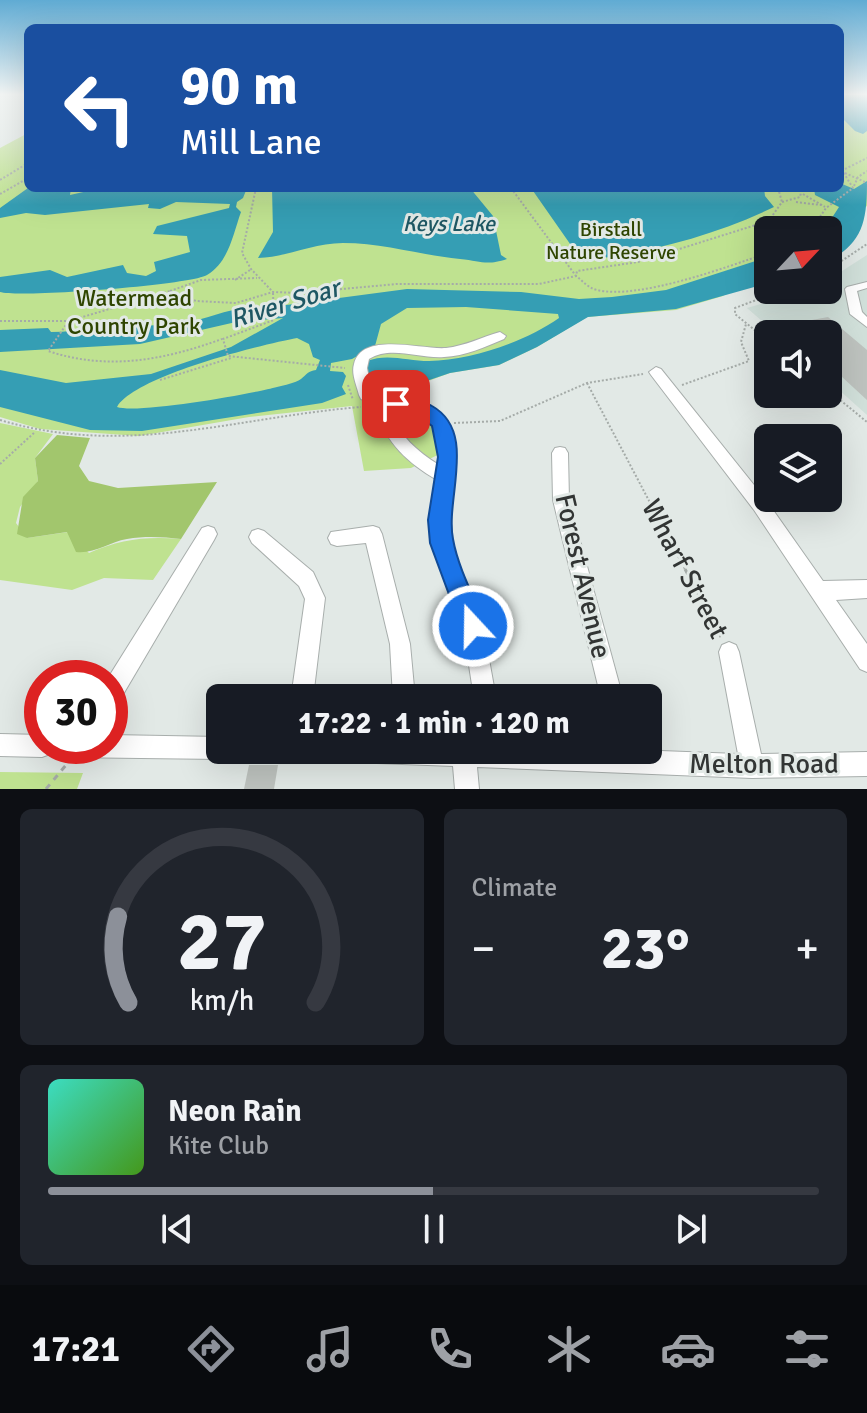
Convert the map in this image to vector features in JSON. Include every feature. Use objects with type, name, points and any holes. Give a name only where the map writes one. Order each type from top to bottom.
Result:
[{"type":"street","points":[[867,285],[851,289],[856,314],[867,323]]},
{"type":"street","points":[[483,684],[473,626],[442,543],[439,520],[448,457],[441,423],[425,410],[388,405],[366,395],[360,366],[372,352],[394,348],[450,352],[500,336]]},
{"type":"street","points":[[656,372],[760,505],[867,662]]},
{"type":"street","points":[[388,405],[383,410],[386,427],[402,445],[445,477]]},
{"type":"street","name":"Forest Avenue","points":[[560,453],[561,500],[608,684]]},
{"type":"street","points":[[128,665],[208,534]]},
{"type":"street","points":[[337,538],[373,534],[400,644],[403,684]]},
{"type":"street","points":[[258,537],[306,579],[315,598],[304,684]]},
{"type":"street","points":[[820,591],[867,589]]},
{"type":"street","name":"Wharf Street","points":[[729,652],[752,766]]},
{"type":"street","points":[[0,745],[24,746]]},
{"type":"street","points":[[128,747],[206,748]]},
{"type":"street","name":"Melton Road","points":[[662,759],[752,766],[867,764]]},
{"type":"street","points":[[465,764],[467,789]]},
{"type":"path","points":[[844,171],[867,158]]},
{"type":"path","points":[[0,180],[24,165]]},
{"type":"path","points":[[844,171],[865,182]]},
{"type":"path","points":[[844,171],[853,188]]},
{"type":"path","points":[[821,216],[826,208],[853,188],[857,178],[867,171]]},
{"type":"path","points":[[0,194],[24,180]]},
{"type":"path","points":[[69,321],[48,351],[96,362],[137,364],[223,339],[274,320],[273,292],[258,278],[242,253],[253,216],[256,192]]},
{"type":"path","points":[[514,192],[568,267],[596,290],[626,290],[711,271],[754,257]]},
{"type":"path","points":[[779,192],[782,202]]},
{"type":"path","points":[[794,201],[802,193],[826,208]]},
{"type":"path","points":[[576,276],[577,271],[638,262],[762,223],[770,219],[782,202]]},
{"type":"path","points":[[782,202],[822,206]]},
{"type":"path","points":[[842,261],[867,244]]},
{"type":"path","points":[[235,280],[251,269]]},
{"type":"path","points":[[170,291],[196,301],[236,303],[273,292],[397,284],[539,284],[576,276]]},
{"type":"path","points":[[0,321],[69,321],[201,280],[258,278]]},
{"type":"path","points":[[754,301],[735,308],[735,314],[754,330]]},
{"type":"path","points":[[669,388],[749,361],[741,342],[746,324]]},
{"type":"path","points":[[223,339],[228,356],[235,358],[274,364],[319,362],[331,365]]},
{"type":"path","points":[[160,380],[220,359],[235,358]]},
{"type":"path","points":[[441,423],[500,421],[587,383],[656,372]]},
{"type":"path","name":"Wharf Street","points":[[587,383],[729,652]]},
{"type":"path","points":[[842,401],[867,422]]},
{"type":"path","points":[[0,420],[36,431],[138,438],[291,413],[388,405]]},
{"type":"path","points":[[0,464],[36,431]]},
{"type":"path","points":[[46,789],[68,764]]},
{"type":"shaded area","points":[[867,255],[867,415],[842,393],[842,320],[761,320],[747,308],[761,304],[842,304],[842,271]]},
{"type":"green space","name":"Watermead Country Park","points":[[844,132],[867,132],[867,206],[842,221],[842,216],[754,216],[754,277],[723,296],[676,310],[587,317],[499,365],[450,373],[412,387],[449,423],[454,447],[411,468],[364,471],[352,406],[249,417],[139,436],[40,429],[0,417],[0,148],[24,135],[24,192],[844,192]]},
{"type":"green space","points":[[0,423],[53,434],[35,458],[38,481],[20,507],[16,523],[27,538],[68,532],[89,553],[134,540],[181,539],[153,580],[104,578],[72,590],[0,580]]},
{"type":"green space","points":[[57,435],[90,438],[79,466],[89,481],[118,488],[217,482],[181,539],[134,538],[96,550],[76,552],[67,532],[27,538],[17,534],[23,497],[38,481],[35,458]]},
{"type":"green space","points":[[0,772],[83,773],[77,789],[0,789]]},
{"type":"water","points":[[867,181],[861,228],[842,252],[842,216],[833,216],[839,207],[815,192],[844,192],[844,185],[854,189]]},
{"type":"water","points":[[24,191],[70,192],[70,195],[83,192],[245,192],[237,202],[236,207],[241,212],[229,247],[220,263],[207,275],[171,283],[105,290],[0,292],[0,277],[50,270],[67,277],[123,265],[127,273],[146,276],[156,271],[154,262],[190,252],[187,236],[153,234],[157,226],[229,208],[230,204],[176,202],[160,209],[148,208],[149,204],[45,215],[26,213],[0,218],[0,208]]},
{"type":"water","name":"Keys Lake","points":[[272,192],[473,192],[493,216],[501,255],[507,259],[484,262],[343,243],[258,258],[273,232]]},
{"type":"water","points":[[534,192],[764,192],[774,207],[728,227],[680,242],[582,261]]},
{"type":"water","points":[[754,262],[754,287],[676,309],[588,317],[499,365],[450,373],[400,390],[379,390],[364,372],[367,361],[390,357],[445,360],[480,353],[530,335],[559,318],[558,314],[466,307],[407,308],[381,324],[375,346],[352,359],[331,363],[330,371],[343,372],[346,376],[342,387],[346,394],[322,403],[142,431],[90,430],[0,407],[0,370],[66,383],[151,374],[231,347],[283,318],[236,322],[140,344],[0,352],[0,330],[48,328],[51,332],[57,332],[106,326],[172,324],[237,310],[407,289],[521,292],[579,299],[666,290]],"holes":[[[297,338],[309,344],[313,357],[320,360],[316,370],[293,383],[195,402],[147,408],[117,407],[128,395],[172,373],[256,347]]]},
{"type":"building","points":[[842,329],[867,350],[867,400],[842,377]]},
{"type":"building","points":[[249,765],[278,765],[274,789],[244,789]]},
{"type":"route","points":[[396,404],[425,410],[441,423],[448,457],[439,520],[442,543],[473,626]]},
{"type":"park label","name":"Birstall Nature Reserve","points":[[611,240]]},
{"type":"water label","name":"River Soar","points":[[285,304]]}]
